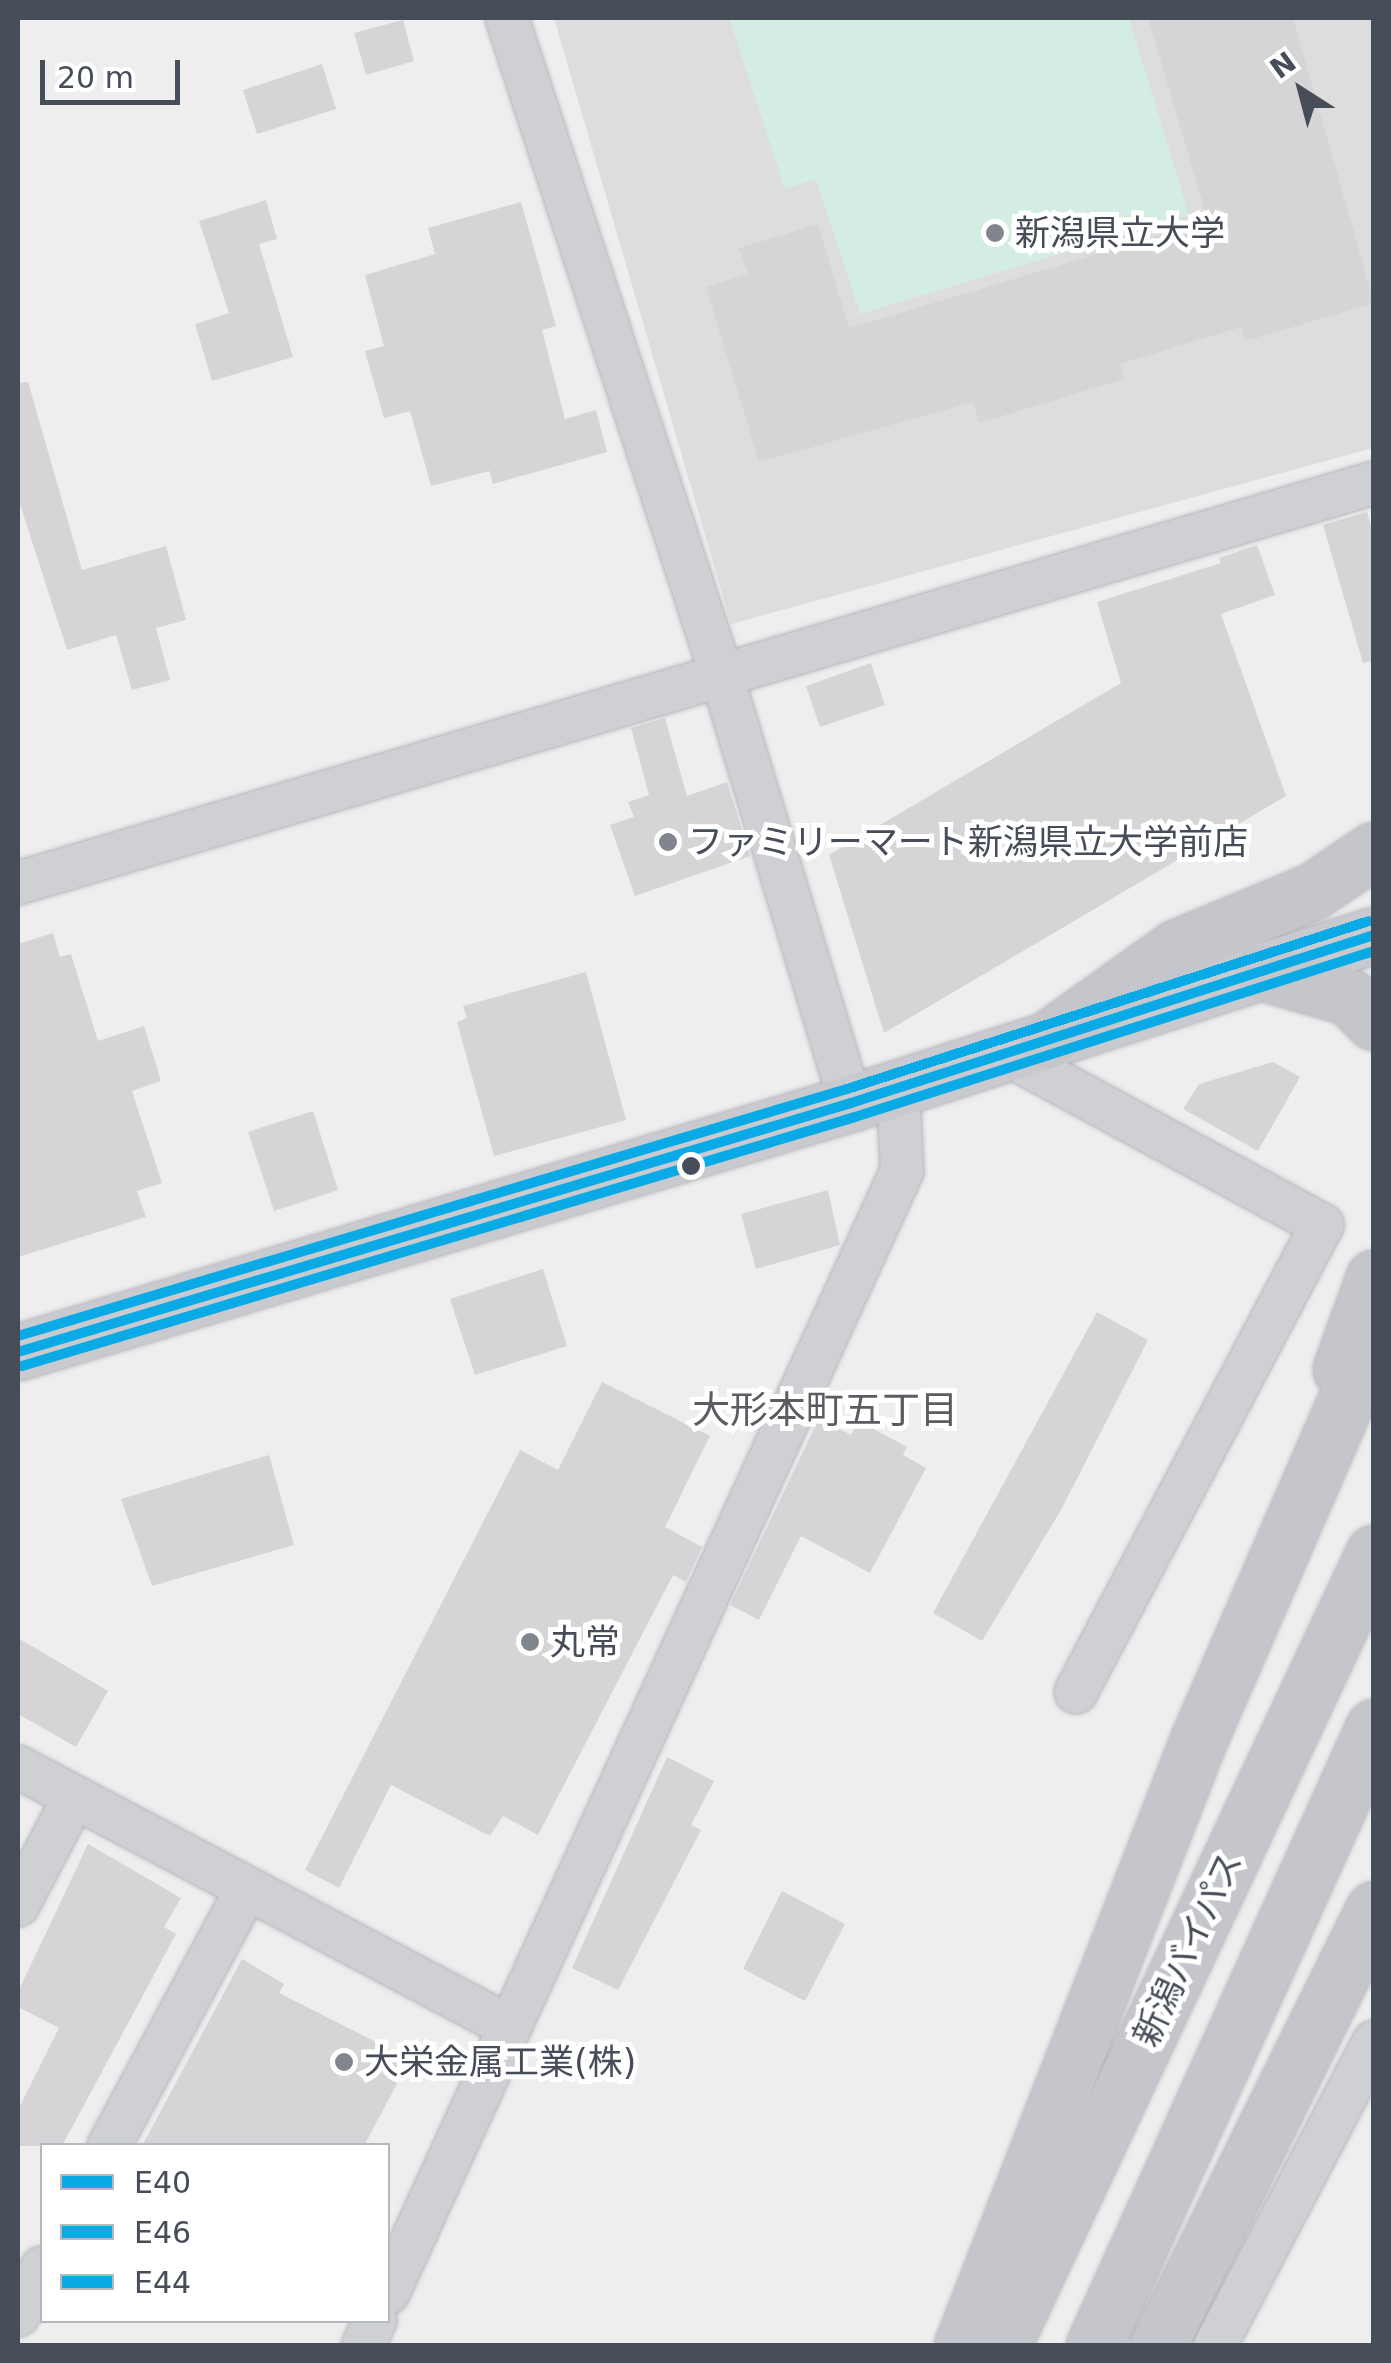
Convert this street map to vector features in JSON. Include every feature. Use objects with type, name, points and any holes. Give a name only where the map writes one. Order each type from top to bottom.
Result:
[{"type":"highway","points":[[1026,1046],[1176,948],[1313,891],[1374,850]]},
{"type":"highway","points":[[1262,972],[1349,997],[1374,1022]]},
{"type":"highway","points":[[962,2346],[1242,1640],[1374,1278]]},
{"type":"highway","points":[[1242,1640],[1374,1336]]},
{"type":"highway","name":"新潟バイパス","points":[[1002,2346],[1374,1552]]},
{"type":"highway","points":[[1094,2346],[1374,1728]]},
{"type":"highway","points":[[1158,2346],[1374,1909]]},
{"type":"main road","points":[[18,1352],[874,1095],[1374,936]]},
{"type":"street","points":[[390,2288],[902,1171],[721,673],[507,18]]},
{"type":"street","points":[[18,883],[1374,483]]},
{"type":"street","points":[[1026,1046],[1322,1226],[1076,1692]]},
{"type":"street","points":[[18,1767],[510,2028]]},
{"type":"street","points":[[18,1905],[74,1798]]},
{"type":"street","points":[[110,2143],[246,1890]]},
{"type":"street","points":[[1215,2346],[1374,2042]]},
{"type":"street","points":[[18,2315],[40,2272]]},
{"type":"shaded area","name":"新潟県立大学","points":[[554,18],[1373,18],[1373,448],[731,624]]},
{"type":"green space","points":[[729,18],[1129,18],[1189,215],[860,314],[816,179],[785,189]]},
{"type":"building","points":[[1148,18],[1293,18],[1374,303],[1245,341],[1241,327],[1120,364],[1124,379],[979,423],[973,402],[759,462],[706,287],[748,274],[739,248],[818,224],[849,328],[1208,221]]},
{"type":"building","points":[[403,20],[414,61],[366,75],[354,33]]},
{"type":"building","points":[[322,64],[336,109],[257,134],[243,90]]},
{"type":"building","points":[[266,200],[277,239],[259,244],[293,357],[212,381],[195,324],[229,313],[199,221]]},
{"type":"building","points":[[521,202],[556,326],[542,330],[565,419],[596,410],[607,452],[493,484],[489,471],[431,486],[410,411],[384,418],[365,351],[384,346],[365,275],[435,254],[428,228]]},
{"type":"building","points":[[28,382],[82,570],[166,546],[186,620],[156,628],[170,680],[132,690],[116,635],[67,650],[18,498],[18,383]]},
{"type":"building","points":[[1367,512],[1374,536],[1374,661],[1363,663],[1323,525]]},
{"type":"building","points":[[1257,545],[1275,595],[1221,614],[1286,796],[884,1033],[829,855],[1121,683],[1097,602],[1221,563],[1219,558]]},
{"type":"building","points":[[871,663],[885,705],[820,727],[806,686]]},
{"type":"building","points":[[665,718],[687,796],[727,782],[750,856],[635,896],[610,825],[634,817],[628,802],[649,795],[631,728]]},
{"type":"building","points":[[53,933],[60,957],[71,954],[98,1041],[144,1026],[161,1081],[132,1091],[162,1183],[137,1191],[146,1217],[18,1257],[18,944]]},
{"type":"building","points":[[586,972],[626,1120],[494,1156],[457,1022],[467,1018],[463,1006]]},
{"type":"building","points":[[1273,1062],[1300,1077],[1258,1151],[1183,1109],[1199,1084]]},
{"type":"building","points":[[313,1111],[338,1190],[274,1211],[248,1132]]},
{"type":"building","points":[[828,1190],[840,1245],[756,1269],[741,1214]]},
{"type":"building","points":[[543,1269],[567,1346],[475,1375],[450,1299]]},
{"type":"building","points":[[1097,1312],[1148,1340],[1061,1510],[982,1641],[933,1613]]},
{"type":"building","name":"丸常","points":[[602,1382],[710,1436],[665,1527],[702,1547],[686,1582],[673,1575],[538,1835],[503,1816],[490,1836],[391,1785],[339,1888],[305,1870],[520,1450],[558,1470]]},
{"type":"building","points":[[819,1418],[851,1435],[859,1421],[907,1447],[903,1455],[926,1468],[870,1573],[801,1536],[759,1620],[730,1605]]},
{"type":"building","points":[[269,1455],[294,1545],[152,1586],[121,1499]]},
{"type":"building","points":[[18,1638],[108,1691],[76,1747],[18,1714]]},
{"type":"building","points":[[667,1757],[714,1781],[691,1825],[701,1830],[618,1990],[572,1968]]},
{"type":"building","points":[[88,1844],[181,1898],[164,1927],[176,1934],[64,2143],[18,2146],[18,2110],[59,2028],[18,2007],[18,1992]]},
{"type":"building","points":[[782,1891],[845,1924],[805,2001],[743,1969]]},
{"type":"building","points":[[242,1959],[284,1984],[279,1993],[410,2059],[366,2143],[144,2143]]},
{"type":"transit line","name":"E44","points":[[18,1336],[847,1089],[1369,921]]},
{"type":"transit line","name":"E40","points":[[18,1352],[851,1103],[1374,935]]},
{"type":"transit line","name":"E46","points":[[22,1366],[855,1117],[1374,951]]},
{"type":"place","name":"新潟県立大学","points":[[995,233]]},
{"type":"place","name":"ファミリーマート新潟県立大学前店","points":[[668,842]]},
{"type":"place","name":"丸常","points":[[530,1642]]},
{"type":"place","name":"大栄金属工業(株)","points":[[344,2062]]},
{"type":"district","name":"大形本町五丁目","points":[[825,1411]]}]
